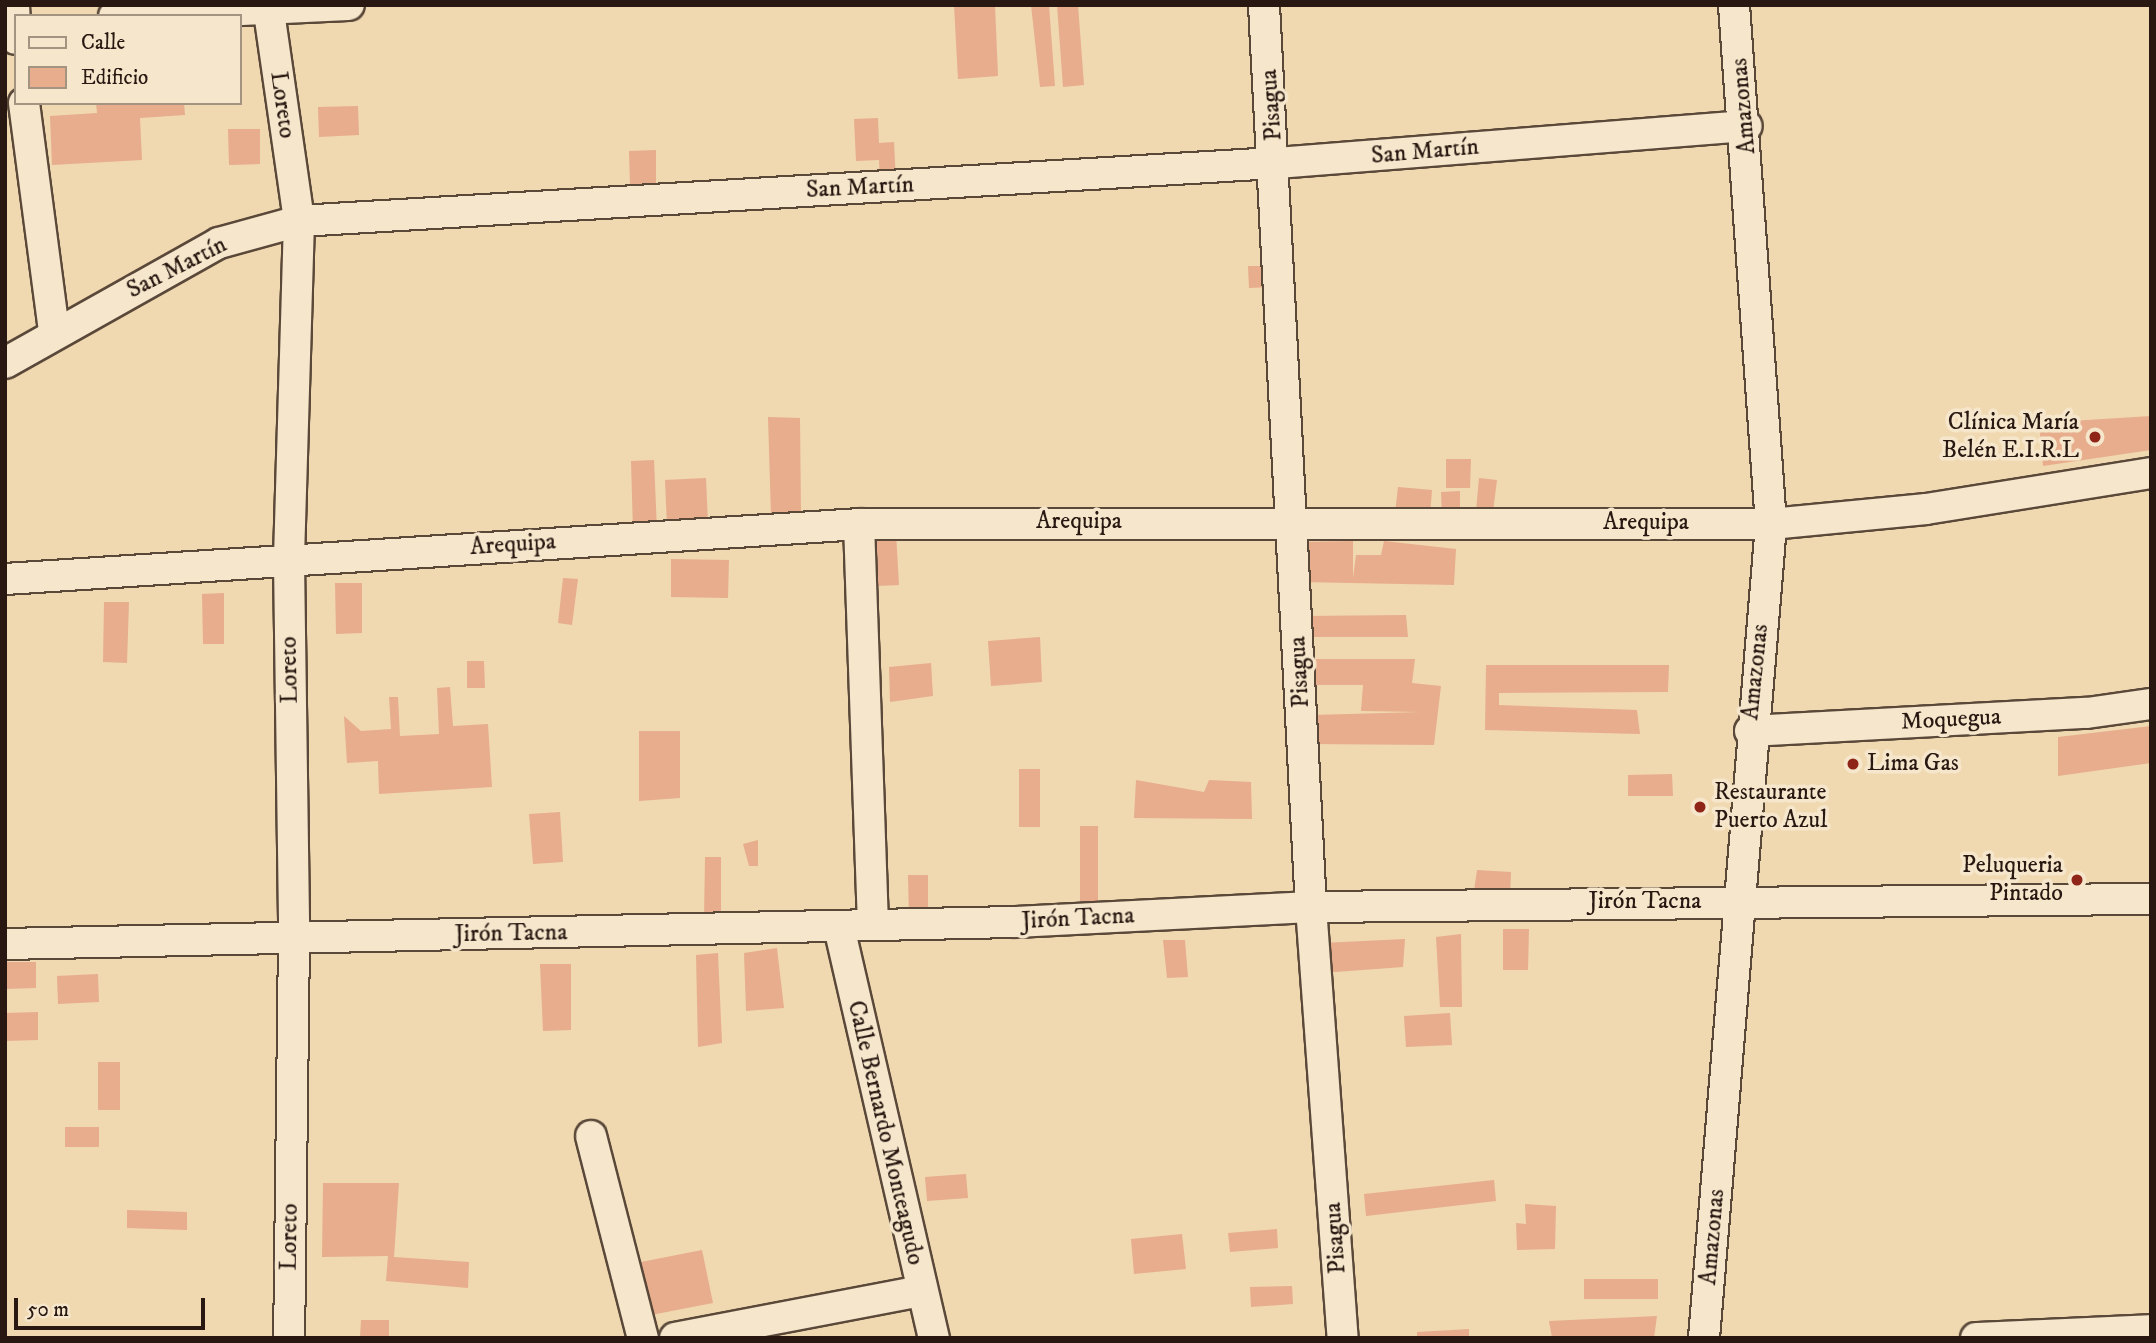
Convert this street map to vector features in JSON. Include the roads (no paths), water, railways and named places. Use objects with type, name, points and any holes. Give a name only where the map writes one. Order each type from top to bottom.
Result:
[{"type":"street","points":[[148,14],[349,5]]},
{"type":"street","name":"Pisagua","points":[[1264,5],[1276,163],[1311,906],[1343,1338]]},
{"type":"street","name":"Amazonas","points":[[1704,1338],[1743,901],[1750,731],[1771,524],[1747,126],[1734,5]]},
{"type":"street","name":"Loreto","points":[[267,7],[299,221],[289,561],[294,938],[289,1338]]},
{"type":"street","points":[[24,105],[54,332]]},
{"type":"street","name":"San Martín","points":[[5,363],[54,332],[219,243],[299,221],[1276,163],[1747,126]]},
{"type":"street","name":"Arequipa","points":[[5,579],[859,524],[1292,521],[1771,524],[1926,509],[2151,473]]},
{"type":"street","points":[[859,524],[873,924]]},
{"type":"street","name":"Moquegua","points":[[1750,731],[2151,704]]},
{"type":"street","name":"Jirón Tacna","points":[[5,944],[839,927],[1311,906],[2151,900]]},
{"type":"street","name":"Calle Bernardo Monteagudo","points":[[839,927],[934,1338]]},
{"type":"street","points":[[592,1136],[643,1338]]},
{"type":"street","points":[[675,1338],[921,1291]]},
{"type":"street","points":[[1976,1338],[2151,1330]]},
{"type":"place","name":"Clínica María Belén E.I.R.L","points":[[2095,437]]},
{"type":"place","name":"Lima Gas","points":[[1853,764]]},
{"type":"place","name":"Restaurante Puerto Azul","points":[[1700,807]]},
{"type":"place","name":"Peluqueria Pintado","points":[[2077,880]]}]
